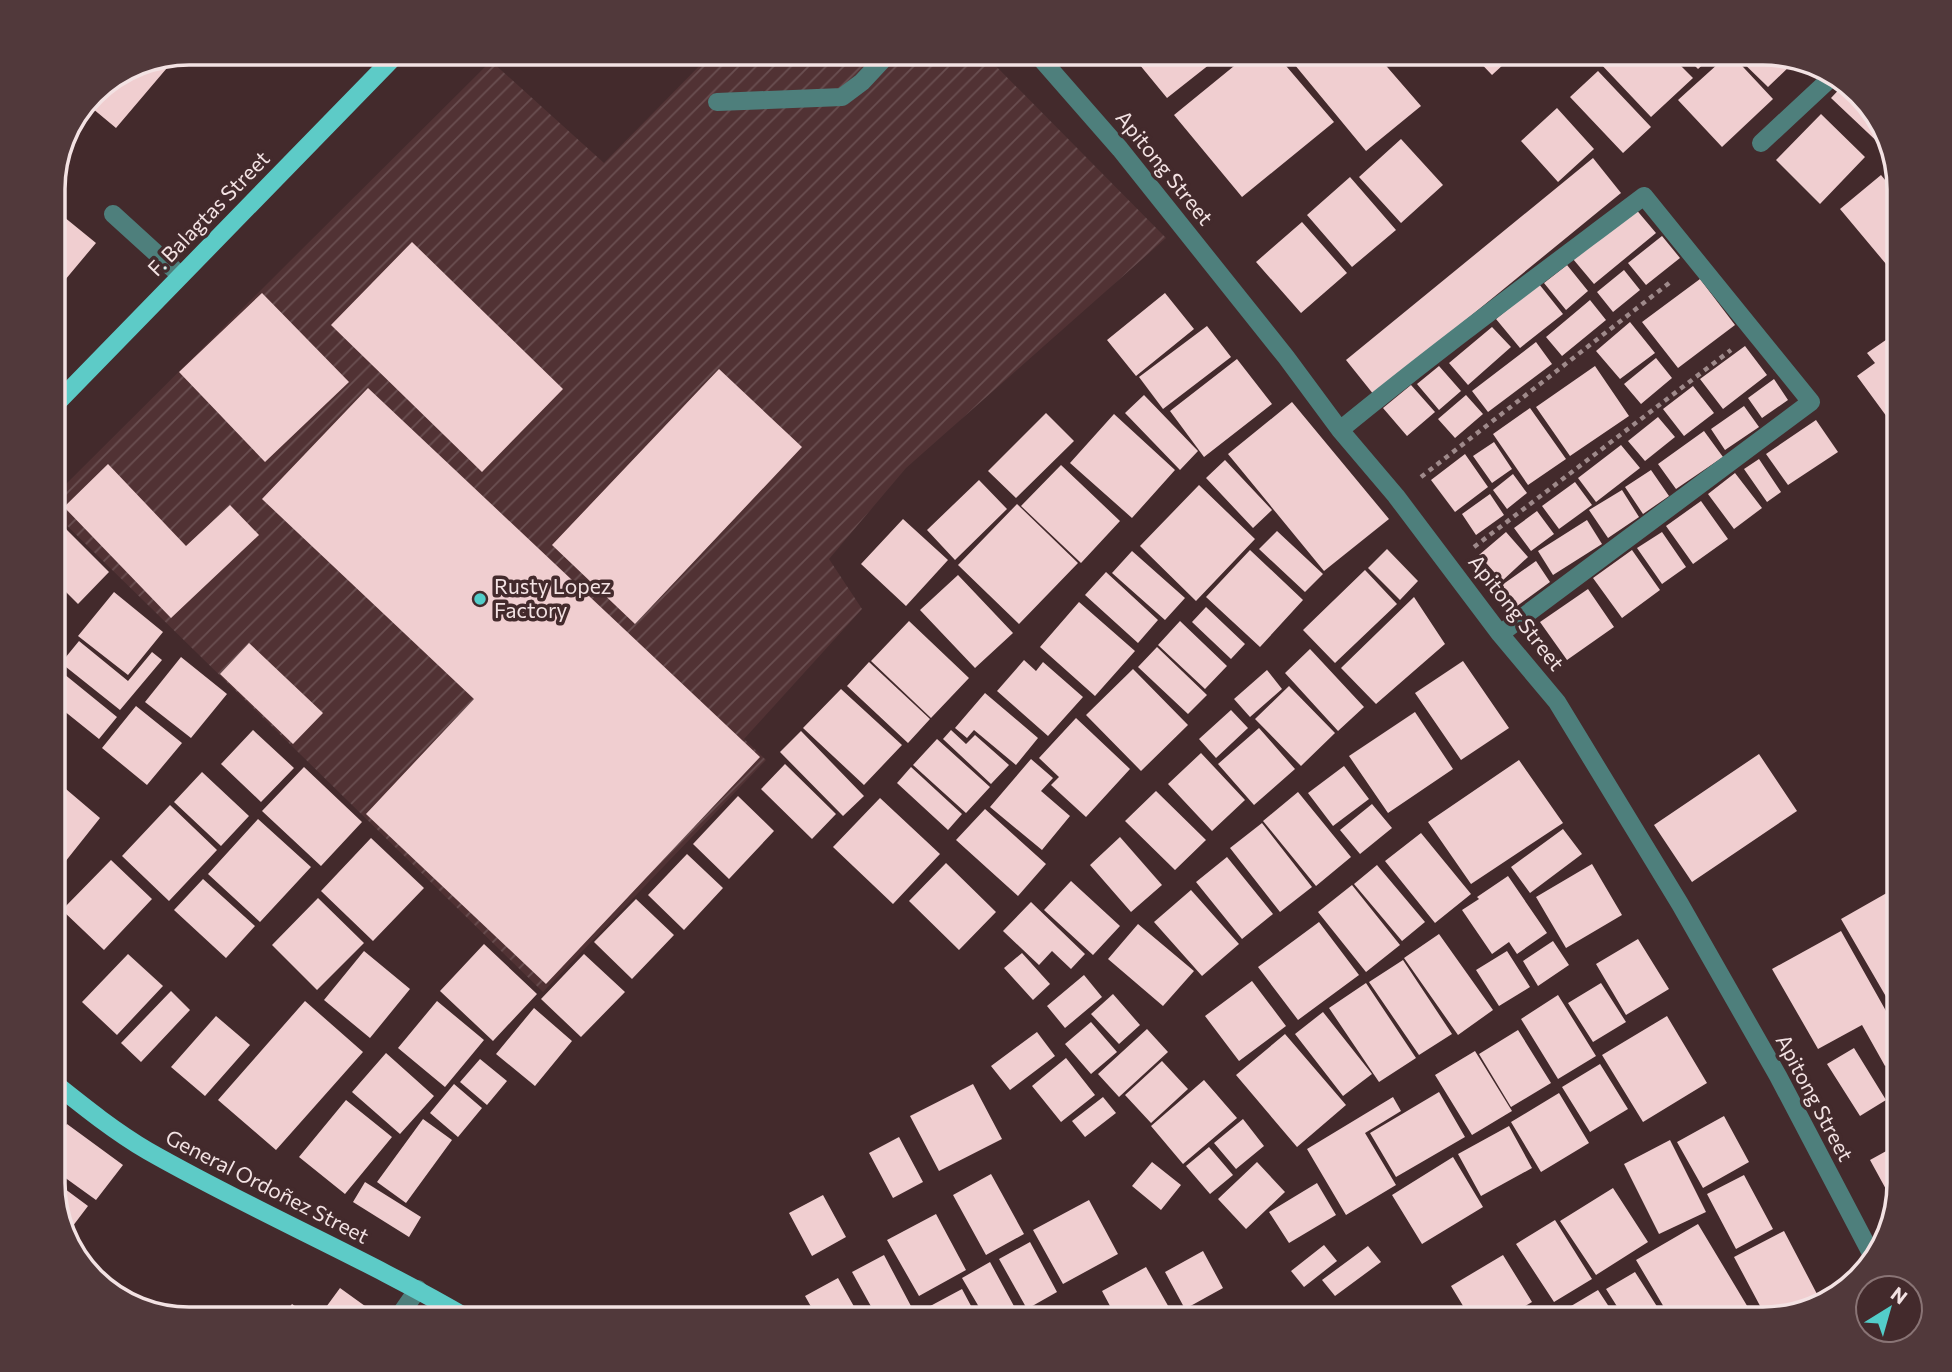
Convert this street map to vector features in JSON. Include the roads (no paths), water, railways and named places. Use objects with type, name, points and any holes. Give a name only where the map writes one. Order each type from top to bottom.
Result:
[{"type":"main road","name":"F. Balagtas Street","points":[[65,395],[385,65]]},
{"type":"main road","name":"General Ordoñez Street","points":[[65,1092],[98,1118],[146,1150],[247,1205],[418,1289],[448,1307]]},
{"type":"street","points":[[717,102],[842,97],[863,82],[878,65]]},
{"type":"street","name":"Apitong Street","points":[[1047,65],[1128,159],[1450,566],[1500,635],[1557,702],[1681,904],[1778,1076],[1868,1248]]},
{"type":"street","points":[[1761,143],[1826,83]]},
{"type":"street","points":[[1340,430],[1433,354],[1644,196],[1811,402],[1500,635]]},
{"type":"street","points":[[113,214],[180,275]]},
{"type":"street","points":[[406,1307],[418,1289]]},
{"type":"place","name":"Rusty Lopez Factory","points":[[480,599]]}]
